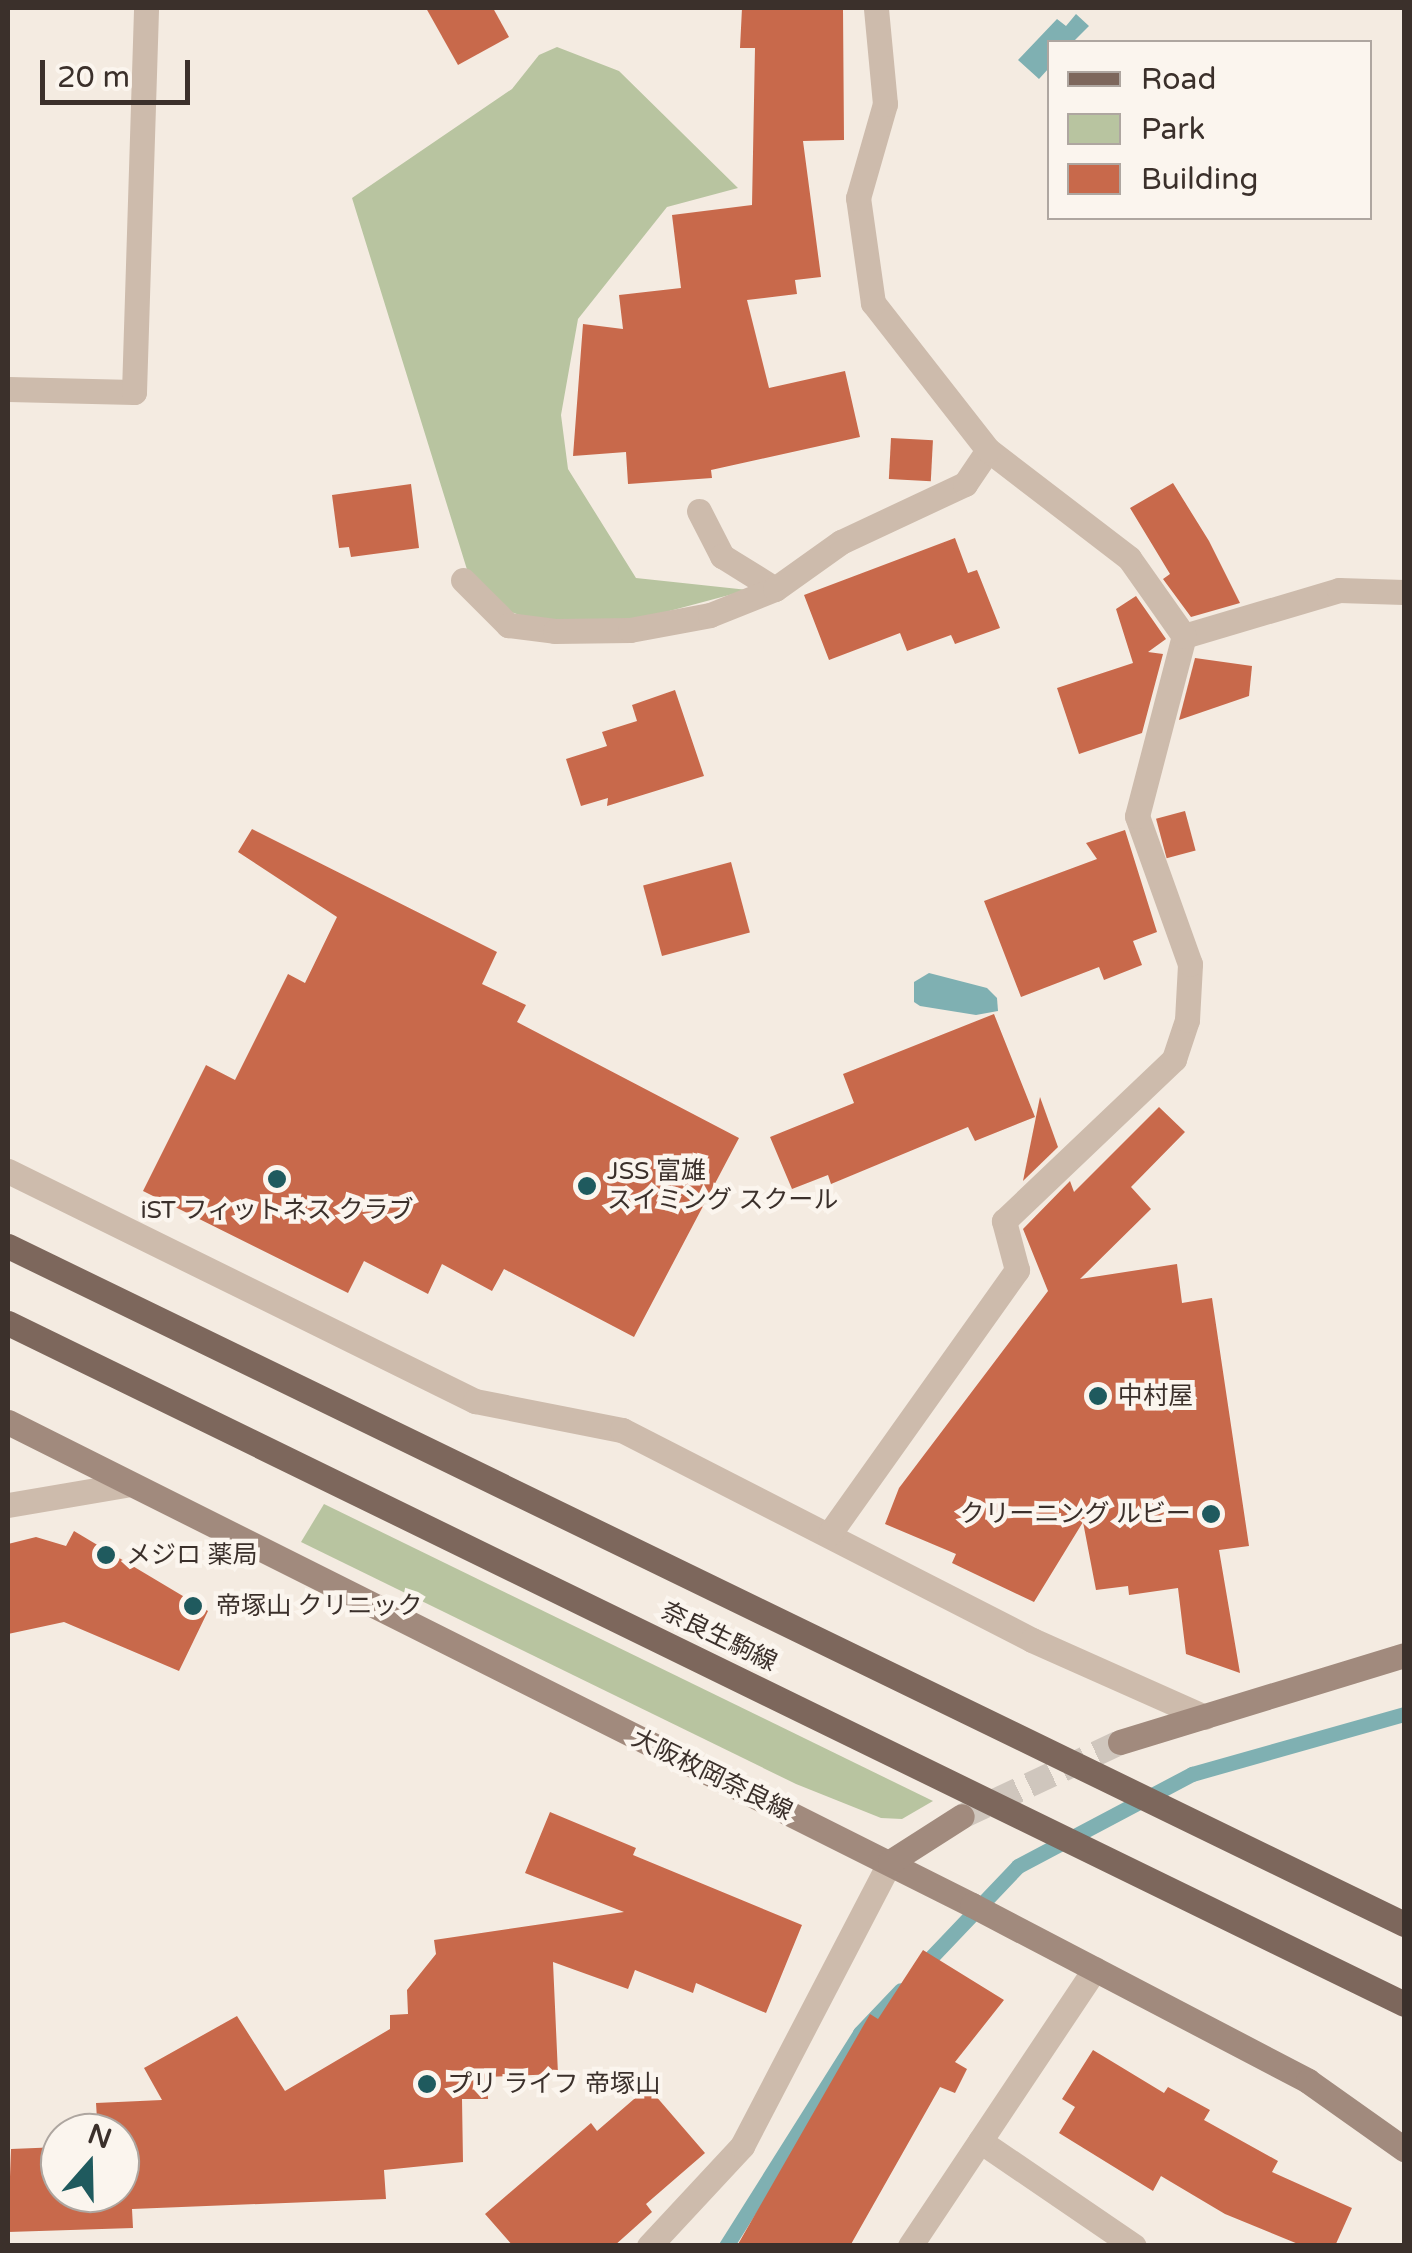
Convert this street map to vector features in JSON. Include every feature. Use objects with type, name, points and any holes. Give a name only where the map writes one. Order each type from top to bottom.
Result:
[{"type":"main road","name":"奈良生駒線","points":[[8,1246],[1404,1924]]},
{"type":"main road","name":"奈良生駒線","points":[[8,1323],[1404,2004]]},
{"type":"main road","name":"大阪枚岡奈良線","points":[[8,1422],[124,1485],[890,1862],[1308,2081],[1404,2150]]},
{"type":"main road","points":[[1120,1742],[1404,1655]]},
{"type":"main road","points":[[890,1862],[962,1816]]},
{"type":"street","points":[[8,388],[134,392],[146,8]]},
{"type":"street","points":[[830,1532],[1018,1270],[1004,1220],[1174,1059],[1187,1020],[1190,964],[1137,816],[1184,636],[1129,558],[988,450],[873,304],[858,198],[885,104],[876,8]]},
{"type":"street","points":[[463,580],[508,624],[555,631],[646,627],[710,614],[776,589],[840,542],[965,484],[988,450]]},
{"type":"street","points":[[699,511],[722,556],[776,589]]},
{"type":"street","points":[[1184,636],[1339,590],[1404,592]]},
{"type":"street","points":[[8,1171],[476,1401],[622,1430],[830,1532],[1032,1640],[1204,1717]]},
{"type":"street","points":[[8,1505],[124,1485]]},
{"type":"street","points":[[649,2246],[742,2146],[890,1862]]},
{"type":"street","points":[[910,2246],[1095,1969]]},
{"type":"street","points":[[980,2141],[1134,2246]]},
{"type":"green space","points":[[557,47],[619,71],[738,188],[667,207],[578,319],[561,415],[568,469],[636,578],[748,590],[632,621],[537,621],[491,605],[469,576],[352,198],[512,89],[539,55]]},
{"type":"green space","points":[[324,1504],[933,1801],[902,1819],[881,1818],[796,1784],[301,1542]]},
{"type":"water","points":[[1076,14],[1089,26],[1075,40],[1047,40],[1047,70],[1039,79],[1018,60],[1057,19],[1066,26]]},
{"type":"water","points":[[929,973],[987,988],[997,998],[998,1011],[976,1015],[920,1006],[914,1002],[914,982]]},
{"type":"building","points":[[426,8],[493,8],[509,37],[458,65]]},
{"type":"building","points":[[742,8],[843,8],[844,140],[803,141],[821,277],[795,280],[797,294],[747,300],[769,388],[845,371],[860,437],[711,470],[712,478],[628,484],[626,452],[573,456],[583,324],[623,329],[619,295],[681,288],[672,215],[752,205],[755,48],[740,48]]},
{"type":"building","points":[[891,438],[933,440],[931,481],[889,479]]},
{"type":"building","points":[[1173,483],[1209,541],[1240,603],[1191,617],[1163,579],[1170,574],[1130,508]]},
{"type":"building","points":[[411,484],[419,548],[351,557],[349,547],[339,548],[332,495]]},
{"type":"building","points":[[955,538],[968,573],[977,570],[1000,628],[955,644],[951,635],[907,651],[900,633],[829,660],[804,595]]},
{"type":"building","points":[[1136,596],[1166,639],[1148,652],[1163,654],[1142,733],[1079,754],[1057,688],[1133,663],[1116,609]]},
{"type":"building","points":[[1195,658],[1252,666],[1249,696],[1179,720]]},
{"type":"building","points":[[675,690],[704,776],[607,806],[608,798],[581,806],[566,759],[607,746],[602,732],[637,721],[632,705]]},
{"type":"building","points":[[1185,811],[1196,851],[1167,858],[1156,819]]},
{"type":"building","points":[[252,829],[497,952],[482,984],[526,1005],[517,1022],[739,1138],[634,1337],[504,1269],[492,1291],[442,1264],[428,1294],[364,1261],[348,1293],[143,1191],[206,1065],[235,1080],[288,974],[305,983],[337,917],[238,852]]},
{"type":"building","points":[[1125,830],[1157,932],[1133,941],[1142,965],[1104,980],[1099,967],[1021,997],[984,901],[1097,859],[1086,843]]},
{"type":"building","points":[[731,862],[750,933],[662,956],[643,886]]},
{"type":"building","points":[[994,1014],[1035,1117],[975,1141],[968,1127],[831,1184],[828,1175],[792,1189],[770,1137],[854,1103],[843,1074]]},
{"type":"building","points":[[1040,1097],[1058,1147],[1023,1181]]},
{"type":"building","name":"中村屋","points":[[1159,1107],[1185,1132],[1131,1187],[1151,1209],[1080,1279],[1177,1264],[1182,1303],[1212,1298],[1249,1546],[1219,1550],[1240,1673],[1186,1654],[1178,1588],[1129,1595],[1128,1586],[1096,1590],[1083,1522],[1034,1602],[952,1563],[956,1554],[885,1524],[899,1488],[1048,1291],[1023,1229],[1070,1181],[1074,1192]]},
{"type":"building","points":[[74,1531],[208,1611],[179,1671],[64,1622],[8,1634],[8,1544],[36,1537],[66,1546]]},
{"type":"building","points":[[550,1812],[636,1848],[633,1855],[802,1925],[766,2013],[696,1983],[693,1993],[635,1970],[628,1989],[553,1962],[558,2074],[487,2077],[488,2099],[462,2099],[463,2162],[384,2170],[386,2199],[140,2209],[140,2113],[97,2113],[96,2103],[162,2100],[144,2068],[237,2016],[285,2091],[390,2029],[390,2015],[408,2014],[407,1990],[436,1954],[434,1940],[624,1912],[525,1873]]},
{"type":"building","points":[[923,1950],[1004,2000],[955,2062],[967,2069],[955,2093],[940,2087],[850,2246],[737,2246],[870,2014],[878,2019]]},
{"type":"building","points":[[1093,2050],[1164,2093],[1168,2087],[1210,2110],[1204,2120],[1278,2161],[1272,2172],[1352,2208],[1335,2246],[1303,2246],[1225,2214],[1161,2176],[1153,2191],[1059,2133],[1075,2107],[1062,2099]]},
{"type":"building","points":[[648,2087],[705,2153],[646,2204],[652,2212],[614,2246],[513,2246],[485,2214],[591,2123],[597,2131]]},
{"type":"building","points":[[40,2148],[40,2213],[132,2213],[133,2228],[8,2232],[11,2149]]},
{"type":"waterway","points":[[920,1969],[1018,1866],[1192,1774],[1404,1714]]},
{"type":"waterway","points":[[726,2246],[860,2033],[901,1990]]},
{"type":"tunnel","points":[[962,1816],[1120,1742]]},
{"type":"place","name":"iST フィットネス クラブ","points":[[277,1179]]},
{"type":"place","name":"JSS 富雄 スイミング スクール","points":[[587,1186]]},
{"type":"place","name":"中村屋","points":[[1098,1396]]},
{"type":"place","name":"クリーニング ルビー","points":[[1211,1514]]},
{"type":"place","name":"メジロ 薬局","points":[[106,1555]]},
{"type":"place","name":"帝塚山 クリニック","points":[[193,1606]]},
{"type":"place","name":"プリ ライフ 帝塚山","points":[[427,2084]]}]
